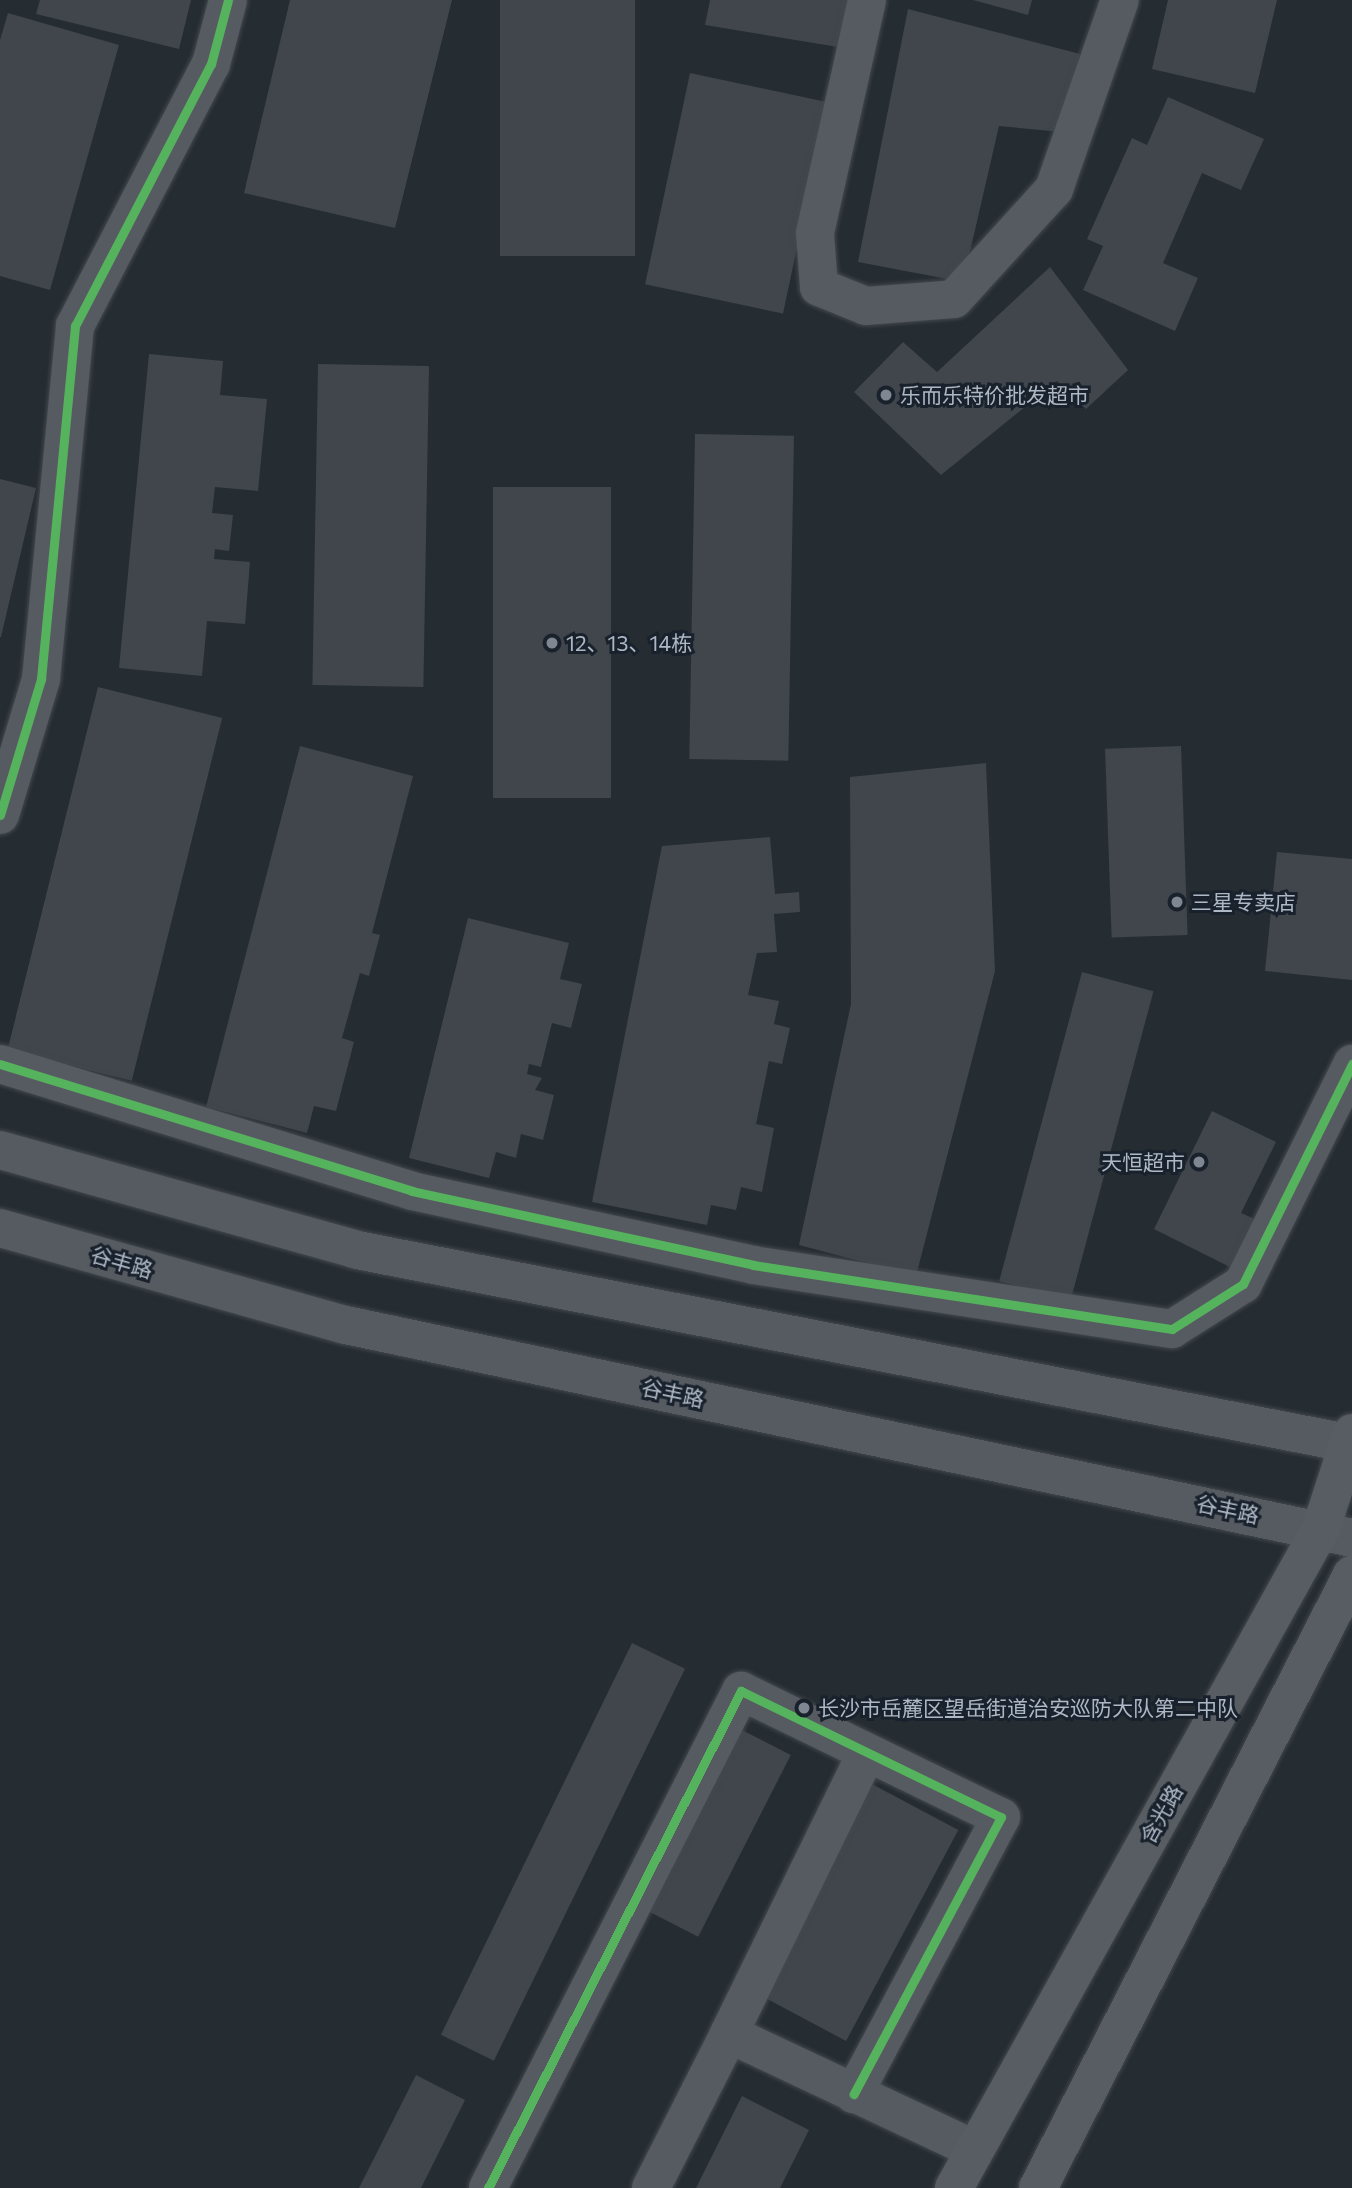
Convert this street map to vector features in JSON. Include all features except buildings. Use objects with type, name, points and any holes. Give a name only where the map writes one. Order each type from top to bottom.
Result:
[{"type":"main road","name":"含光路","points":[[954,2188],[973,2149],[1337,1533],[1350,1440]]},
{"type":"main road","points":[[1038,2188],[1352,1575]]},
{"type":"street","points":[[0,815],[41,679],[75,326],[211,64],[228,0]]},
{"type":"street","points":[[867,0],[815,233],[819,287],[866,306],[954,299],[1054,189],[1120,0]]},
{"type":"street","points":[[0,1063],[412,1191],[753,1265],[1172,1329],[1243,1284],[1352,1064]]},
{"type":"street","points":[[0,1150],[357,1250],[1350,1440]]},
{"type":"street","name":"谷丰路","points":[[0,1228],[346,1325],[1337,1533]]},
{"type":"street","points":[[488,2188],[741,1691],[864,1756],[1001,1817],[854,2094]]},
{"type":"street","points":[[651,2188],[864,1756]]},
{"type":"street","points":[[729,2034],[973,2149]]},
{"type":"cycle path","points":[[0,815],[41,679],[75,326],[211,64],[228,0]]},
{"type":"cycle path","points":[[0,1064],[412,1191],[753,1265],[1172,1329],[1243,1284],[1352,1064]]},
{"type":"cycle path","points":[[488,2188],[741,1691],[1001,1817],[854,2094]]},
{"type":"place","name":"乐而乐特价批发超市","points":[[886,395]]},
{"type":"place","name":"12、13、14栋","points":[[552,643]]},
{"type":"place","name":"三星专卖店","points":[[1177,902]]},
{"type":"place","name":"天恒超市","points":[[1199,1162]]},
{"type":"place","name":"长沙市岳麓区望岳街道治安巡防大队第二中队","points":[[804,1708]]}]
